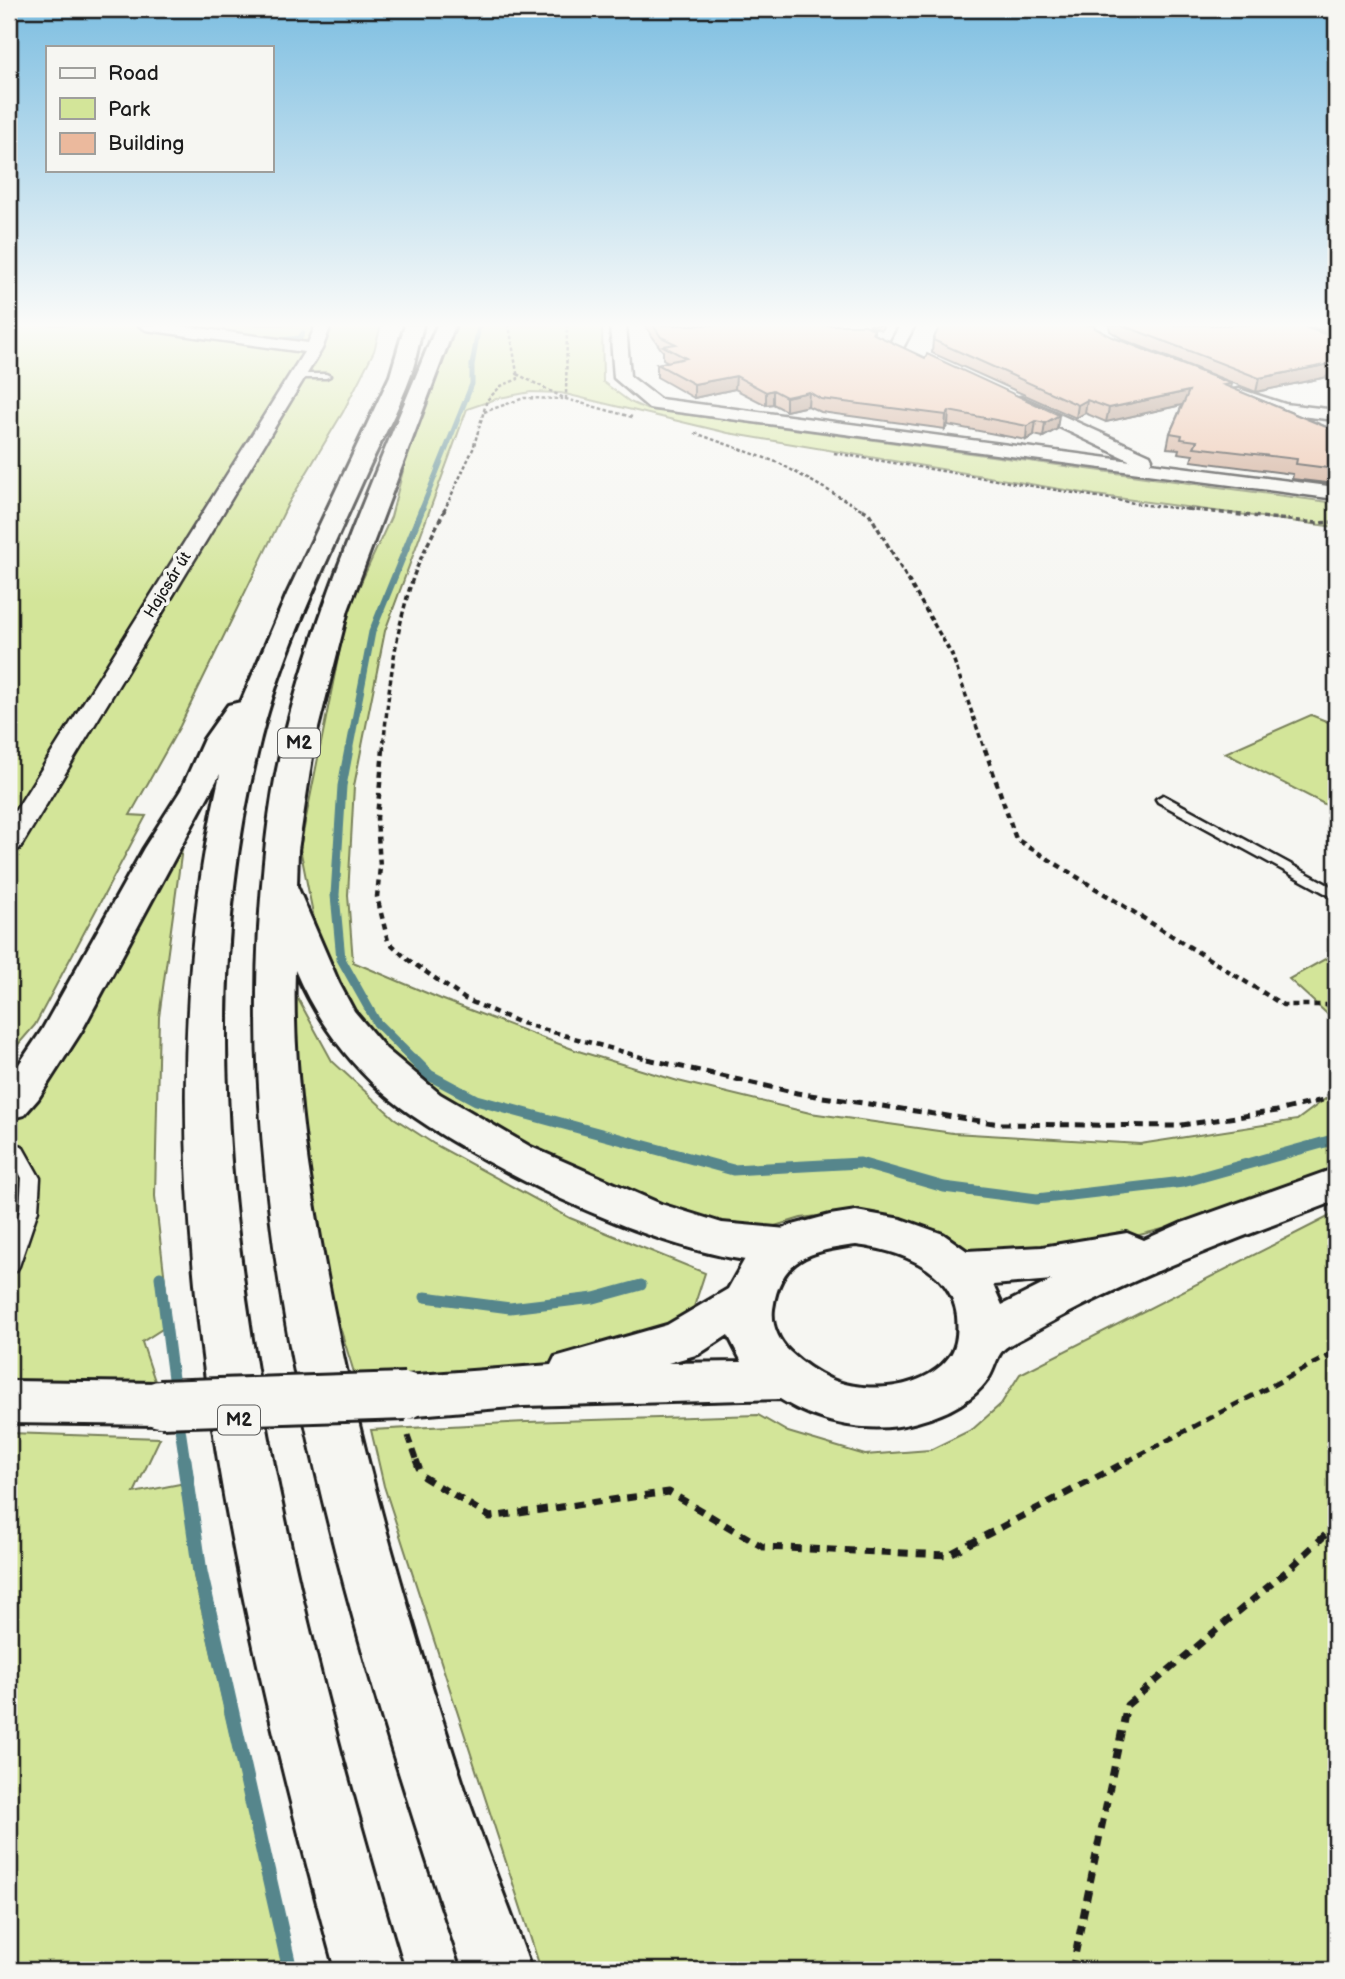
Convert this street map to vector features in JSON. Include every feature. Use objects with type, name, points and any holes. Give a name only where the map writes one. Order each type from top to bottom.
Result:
[{"type":"main road","name":"M2","points":[[369,1970],[330,1833],[263,1559],[230,1367],[212,1213],[206,1101],[212,934],[230,800],[267,669],[381,417]]},
{"type":"main road","name":"M2","points":[[410,417],[334,610],[298,744],[278,878],[275,995],[278,1081],[290,1194],[315,1347],[360,1537],[432,1783],[497,1970]]},
{"type":"main road","points":[[9,1105],[23,1089],[61,1032],[161,848],[197,790],[220,739],[267,669]]},
{"type":"main road","points":[[278,878],[323,992],[349,1032],[381,1068],[439,1115],[525,1163],[623,1207],[714,1239],[787,1245]]},
{"type":"main road","points":[[982,1339],[1038,1307],[1198,1235],[1336,1184]]},
{"type":"main road","points":[[856,1228],[893,1233],[928,1246],[956,1268],[973,1289],[982,1314],[982,1339],[973,1361],[957,1380],[934,1396],[905,1405],[874,1408],[842,1404],[812,1395],[786,1379],[762,1355],[750,1328],[748,1300],[755,1279],[769,1261],[787,1245],[819,1233],[856,1228]]},
{"type":"main road","points":[[956,1268],[992,1269],[1069,1262],[1198,1235]]},
{"type":"main road","points":[[9,1402],[405,1411],[523,1386],[682,1340],[748,1300]]},
{"type":"main road","points":[[523,1386],[786,1379]]},
{"type":"street","name":"Hajcsár út","points":[[9,843],[271,417]]},
{"type":"street","points":[[757,417],[1336,493]]},
{"type":"street","points":[[1054,417],[1169,471]]},
{"type":"lane","points":[[1163,799],[1336,895]]},
{"type":"lane","points":[[9,1148],[16,1150],[31,1178],[29,1210],[9,1266]]},
{"type":"path","points":[[482,417],[473,449],[412,581],[398,633],[388,689],[377,818],[380,867],[377,897],[388,942],[407,959],[465,999],[518,1022],[638,1057],[797,1093],[1000,1124],[1175,1126],[1277,1111],[1323,1100],[1336,1091]]},
{"type":"path","points":[[634,417],[644,420]]},
{"type":"path","points":[[694,433],[779,463],[869,513],[952,655],[1016,839],[1283,1005],[1336,1005]]},
{"type":"path","points":[[828,452],[1146,505],[1317,523],[1336,522]]},
{"type":"path","points":[[405,1411],[422,1476],[490,1517],[669,1492],[763,1547],[948,1555],[1336,1352]]},
{"type":"path","points":[[1072,1970],[1127,1705],[1288,1570],[1336,1525]]},
{"type":"green space","points":[[9,417],[340,417],[288,504],[180,726],[130,815],[146,816],[35,1025],[9,1055],[9,855],[40,811],[9,808]]},
{"type":"green space","points":[[419,417],[464,417],[385,631],[354,786],[348,895],[353,962],[575,1050],[678,1081],[810,1113],[953,1133],[1140,1144],[1297,1120],[1336,1091],[1336,1169],[1311,1182],[1182,1224],[1097,1246],[983,1257],[916,1224],[877,1214],[835,1214],[801,1218],[755,1232],[668,1213],[488,1133],[356,1028],[318,939],[300,848],[347,613],[391,517]]},
{"type":"green space","points":[[663,417],[707,417],[1336,503],[1336,527],[1095,495],[728,433]]},
{"type":"green space","points":[[1311,715],[1336,725],[1336,810],[1225,753]]},
{"type":"green space","points":[[183,841],[159,1017],[155,1196],[170,1324],[142,1342],[156,1384],[9,1383],[9,1120],[39,1087]]},
{"type":"green space","points":[[1336,953],[1336,1022],[1289,979]]},
{"type":"green space","points":[[291,986],[332,1061],[394,1118],[434,1144],[570,1218],[705,1273],[690,1319],[536,1368],[356,1379],[330,1295],[294,1079]]},
{"type":"green space","points":[[1336,1213],[1336,1970],[541,1970],[384,1486],[371,1430],[758,1415],[788,1432],[865,1455],[930,1450],[973,1429],[1001,1404],[1020,1374]]},
{"type":"green space","points":[[9,1433],[160,1438],[134,1493],[185,1483],[194,1576],[285,1970],[9,1970]]},
{"type":"building","points":[[982,417],[1055,417],[1045,423],[1036,421],[1027,426]]},
{"type":"building","points":[[1177,417],[1303,417],[1336,431],[1336,469],[1296,464],[1297,459],[1194,447],[1197,441],[1181,439],[1182,435],[1170,433]]},
{"type":"waterway","points":[[421,511],[459,417]]},
{"type":"waterway","points":[[349,751],[372,632],[422,509]]},
{"type":"waterway","points":[[349,749],[342,786],[335,895],[341,959],[377,1023],[429,1075],[476,1100],[733,1170],[860,1163],[944,1187],[1037,1199],[1183,1182],[1336,1139]]},
{"type":"waterway","points":[[160,1277],[175,1394]]},
{"type":"waterway","points":[[425,1297],[510,1308],[594,1298],[641,1285]]},
{"type":"waterway","points":[[178,1415],[185,1462]]},
{"type":"waterway","points":[[184,1460],[200,1572],[290,1970]]}]
